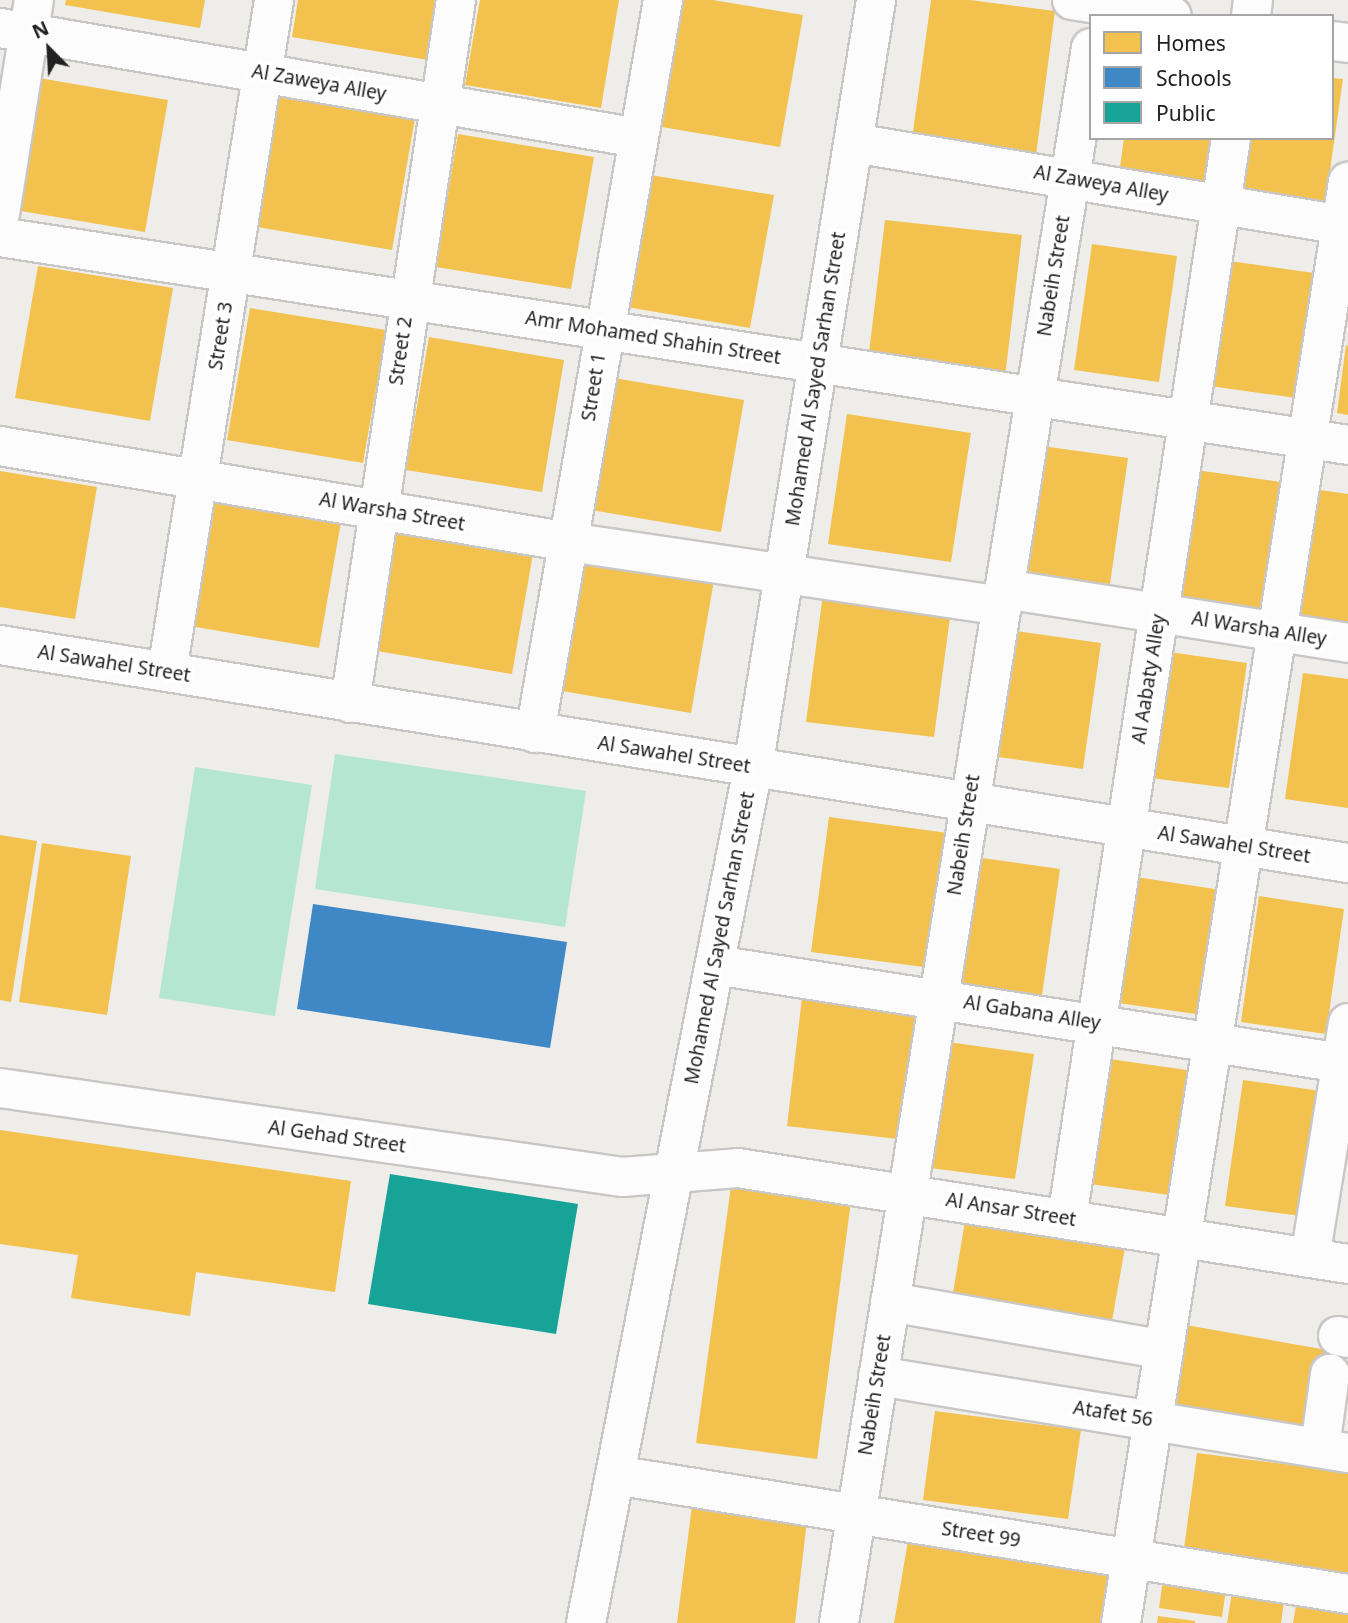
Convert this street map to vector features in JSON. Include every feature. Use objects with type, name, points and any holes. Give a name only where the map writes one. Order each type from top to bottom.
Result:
[{"type":"street","name":"Street 3","points":[[167,672],[274,0]]},
{"type":"street","name":"Street 2","points":[[350,703],[456,0]]},
{"type":"street","name":"Street 1","points":[[535,733],[663,0]]},
{"type":"street","name":"Mohamed Al Sayed Sarhan Street","points":[[586,1623],[753,768],[876,0]]},
{"type":"street","points":[[1091,5],[1157,14]]},
{"type":"street","name":"Al Zaweya Alley","points":[[20,20],[262,73],[638,138]]},
{"type":"street","points":[[0,214],[20,20]]},
{"type":"street","name":"Nabeih Street","points":[[839,1623],[1089,60]]},
{"type":"street","name":"Al Aabaty Alley","points":[[1067,1219],[1231,140]]},
{"type":"street","name":"Al Zaweya Alley","points":[[854,142],[1345,226]]},
{"type":"street","points":[[1121,1623],[1308,439],[1345,226],[1348,182]]},
{"type":"street","name":"Amr Mohamed Shahin Street","points":[[0,237],[1348,445]]},
{"type":"street","name":"Al Warsha Street","points":[[0,446],[569,542],[785,574]]},
{"type":"street","name":"Al Warsha Alley","points":[[785,574],[1159,613],[1348,643]]},
{"type":"street","name":"Al Sawahel Street","points":[[0,645],[1348,863]]},
{"type":"street","name":"Al Gabana Alley","points":[[715,965],[1345,1063]]},
{"type":"street","points":[[1310,1258],[1345,1063],[1348,1023]]},
{"type":"street","name":"Al Gehad Street","points":[[0,1088],[622,1177],[674,1176]]},
{"type":"street","name":"Al Ansar Street","points":[[674,1176],[738,1168],[1348,1264]]},
{"type":"street","points":[[890,1302],[1164,1350]]},
{"type":"street","points":[[1330,1374],[1334,1450]]},
{"type":"street","name":"Atafet 56","points":[[878,1376],[1334,1450]]},
{"type":"street","name":"Street 99","points":[[615,1475],[1348,1594]]},
{"type":"green space","points":[[335,754],[586,791],[565,927],[315,889]]},
{"type":"green space","points":[[195,767],[312,785],[275,1016],[159,998]]},
{"type":"building: Homes","points":[[66,0],[205,0],[200,28],[65,5]]},
{"type":"building: Homes","points":[[298,0],[438,0],[428,60],[292,37]]},
{"type":"building: Homes","points":[[480,0],[619,0],[601,108],[465,85]]},
{"type":"building: Homes","points":[[666,0],[713,0],[803,15],[780,147],[644,124]]},
{"type":"building: Homes","points":[[931,0],[970,0],[1055,11],[1036,155],[912,139]]},
{"type":"building: Homes","points":[[33,77],[168,100],[145,232],[9,209]]},
{"type":"building: Homes","points":[[1334,78],[1343,79],[1325,205],[1239,193],[1247,140],[1334,140]]},
{"type":"building: Homes","points":[[279,95],[415,118],[392,250],[257,227]]},
{"type":"building: Homes","points":[[458,134],[594,157],[571,289],[436,267]]},
{"type":"building: Homes","points":[[1124,140],[1211,140],[1204,187],[1119,175]]},
{"type":"building: Homes","points":[[638,173],[774,195],[750,328],[615,305]]},
{"type":"building: Homes","points":[[885,220],[1022,235],[1005,377],[868,361]]},
{"type":"building: Homes","points":[[1092,244],[1177,256],[1159,382],[1074,370]]},
{"type":"building: Homes","points":[[1229,261],[1314,273],[1296,398],[1210,386]]},
{"type":"building: Homes","points":[[38,266],[173,288],[150,421],[15,398]]},
{"type":"building: Homes","points":[[250,308],[386,330],[363,463],[227,440]]},
{"type":"building: Homes","points":[[429,337],[564,360],[542,492],[406,470]]},
{"type":"building: Homes","points":[[1346,345],[1348,346],[1348,415],[1337,413]]},
{"type":"building: Homes","points":[[608,377],[744,400],[721,532],[585,509]]},
{"type":"building: Homes","points":[[847,414],[971,433],[951,562],[828,544]]},
{"type":"building: Homes","points":[[1042,446],[1128,458],[1110,584],[1024,572]]},
{"type":"building: Homes","points":[[1196,470],[1281,482],[1263,608],[1178,596]]},
{"type":"building: Homes","points":[[0,471],[97,487],[75,619],[0,607]]},
{"type":"building: Homes","points":[[1320,490],[1348,494],[1348,622],[1301,615]]},
{"type":"building: Homes","points":[[207,493],[342,516],[319,648],[184,625]]},
{"type":"building: Homes","points":[[399,519],[535,542],[512,674],[377,651]]},
{"type":"building: Homes","points":[[579,557],[714,580],[691,713],[556,690]]},
{"type":"building: Homes","points":[[823,594],[951,610],[934,737],[806,722]]},
{"type":"building: Homes","points":[[1016,631],[1101,643],[1083,769],[998,757]]},
{"type":"building: Homes","points":[[1162,651],[1247,663],[1229,788],[1143,777]]},
{"type":"building: Homes","points":[[1303,673],[1348,679],[1348,808],[1285,799]]},
{"type":"building: Homes","points":[[829,817],[948,833],[931,968],[811,952]]},
{"type":"building: Homes","points":[[0,835],[37,841],[11,1002],[0,1000]]},
{"type":"building: Homes","points":[[42,843],[131,856],[107,1015],[19,1002]]},
{"type":"building: Homes","points":[[975,857],[1060,869],[1042,995],[957,982]]},
{"type":"building: Homes","points":[[1136,877],[1221,890],[1203,1015],[1118,1003]]},
{"type":"building: Homes","points":[[1259,896],[1344,909],[1326,1034],[1241,1022]]},
{"type":"building: Homes","points":[[803,989],[922,1002],[906,1140],[787,1126]]},
{"type":"building: Homes","points":[[948,1042],[1034,1054],[1015,1179],[930,1168]]},
{"type":"building: Homes","points":[[1102,1058],[1187,1070],[1169,1195],[1083,1183]]},
{"type":"building: Homes","points":[[1243,1080],[1328,1092],[1309,1217],[1225,1206]]},
{"type":"building: Homes","points":[[0,1130],[351,1181],[335,1292],[196,1272],[190,1316],[71,1298],[78,1255],[0,1244]]},
{"type":"building: Homes","points":[[731,1186],[851,1201],[817,1459],[696,1443]]},
{"type":"building: Homes","points":[[966,1215],[1126,1242],[1110,1332],[951,1305]]},
{"type":"building: Homes","points":[[1186,1325],[1327,1350],[1312,1429],[1169,1406]]},
{"type":"building: Homes","points":[[935,1411],[1081,1430],[1068,1519],[923,1500]]},
{"type":"building: Homes","points":[[1197,1453],[1348,1472],[1348,1586],[1182,1563]]},
{"type":"building: Homes","points":[[693,1498],[808,1512],[795,1623],[677,1623]]},
{"type":"building: Homes","points":[[910,1529],[1120,1563],[1110,1623],[894,1623]]},
{"type":"building: Homes","points":[[1164,1573],[1227,1582],[1222,1617],[1159,1608]]},
{"type":"building: Homes","points":[[1233,1587],[1285,1595],[1281,1623],[1227,1623]]},
{"type":"building: Homes","points":[[1298,1594],[1348,1603],[1348,1623],[1293,1623]]},
{"type":"building: Homes","points":[[1158,1616],[1195,1621],[1195,1623],[1157,1623]]},
{"type":"building: Schools","points":[[313,904],[567,942],[550,1048],[297,1009]]},
{"type":"building: Public","points":[[390,1174],[578,1204],[556,1334],[368,1304]]}]
